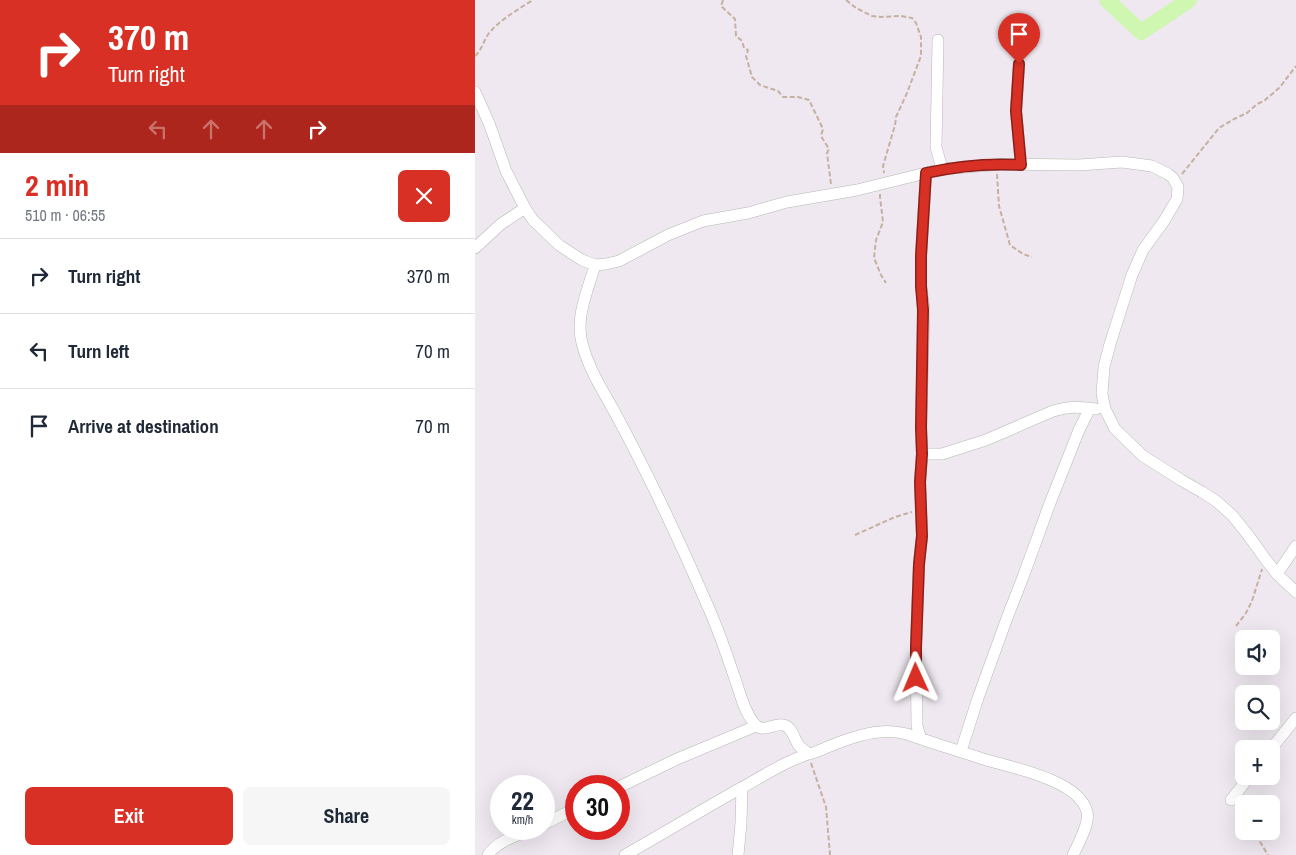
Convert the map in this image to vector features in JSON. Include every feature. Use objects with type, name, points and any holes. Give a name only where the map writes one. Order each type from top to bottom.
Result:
[{"type":"street","points":[[939,40],[936,147],[942,169]]},
{"type":"street","points":[[1019,64],[1016,111],[1021,165]]},
{"type":"street","points":[[475,92],[489,123],[506,171],[533,220],[559,245],[582,260],[595,265],[619,261],[668,235],[703,221],[748,213],[802,199],[833,195],[942,169],[996,164],[1079,165],[1122,162],[1152,166],[1168,174],[1176,182],[1177,199],[1137,261],[1104,367],[1102,394],[1105,409],[1115,429],[1143,456],[1216,501],[1232,515],[1277,574],[1296,592]]},
{"type":"street","points":[[921,739],[917,726],[916,647],[922,536],[920,482],[922,454],[923,310],[921,256],[926,173]]},
{"type":"street","points":[[475,248],[501,224],[525,208]]},
{"type":"street","points":[[475,238],[489,234]]},
{"type":"street","points":[[595,265],[584,300],[579,329],[585,355],[677,537],[707,604],[743,704],[751,721],[756,726],[763,728],[781,724],[786,726],[791,730],[800,746],[809,753]]},
{"type":"street","points":[[922,454],[942,454],[986,440],[1064,407],[1105,409]]},
{"type":"street","points":[[961,751],[998,641],[1055,489],[1090,408]]},
{"type":"street","points":[[1277,574],[1296,546]]},
{"type":"street","points":[[1278,740],[1296,718]]},
{"type":"street","points":[[630,782],[677,759],[756,726]]},
{"type":"street","points":[[625,855],[770,772],[809,753],[867,734],[895,732],[1018,768],[1067,788],[1084,804],[1087,814],[1084,832],[1073,855]]},
{"type":"street","points":[[1231,800],[1243,785]]},
{"type":"street","points":[[738,855],[742,788]]},
{"type":"street","points":[[488,855],[491,850],[509,840]]},
{"type":"path","points":[[475,56],[479,53],[491,31],[533,0]]},
{"type":"path","points":[[723,0],[721,6],[735,18],[736,36],[742,41],[744,48],[748,50],[746,56],[752,77],[760,85],[778,91],[783,97],[797,97],[809,100],[823,129],[821,136],[829,149],[827,153],[833,195]]},
{"type":"path","points":[[846,0],[871,16],[881,18],[901,16],[912,18],[921,37],[921,56],[896,117],[883,166],[885,173],[879,198],[883,222],[876,240],[874,258],[886,283]]},
{"type":"path","points":[[1176,182],[1219,128],[1264,101],[1280,86],[1296,66]]},
{"type":"path","points":[[996,164],[999,206],[1010,245],[1023,254],[1033,257]]},
{"type":"path","points":[[855,535],[895,517],[921,510]]},
{"type":"path","points":[[1236,626],[1247,613],[1266,560]]},
{"type":"path","points":[[809,753],[826,807],[830,855]]},
{"type":"path","points":[[1259,840],[1268,855]]},
{"type":"waterway","points":[[1107,0],[1141,32],[1189,0]]},
{"type":"route","points":[[916,678],[919,564],[922,536],[920,482],[923,347],[921,256],[926,173],[942,169],[985,164],[1021,165],[1016,111],[1019,64]]}]
